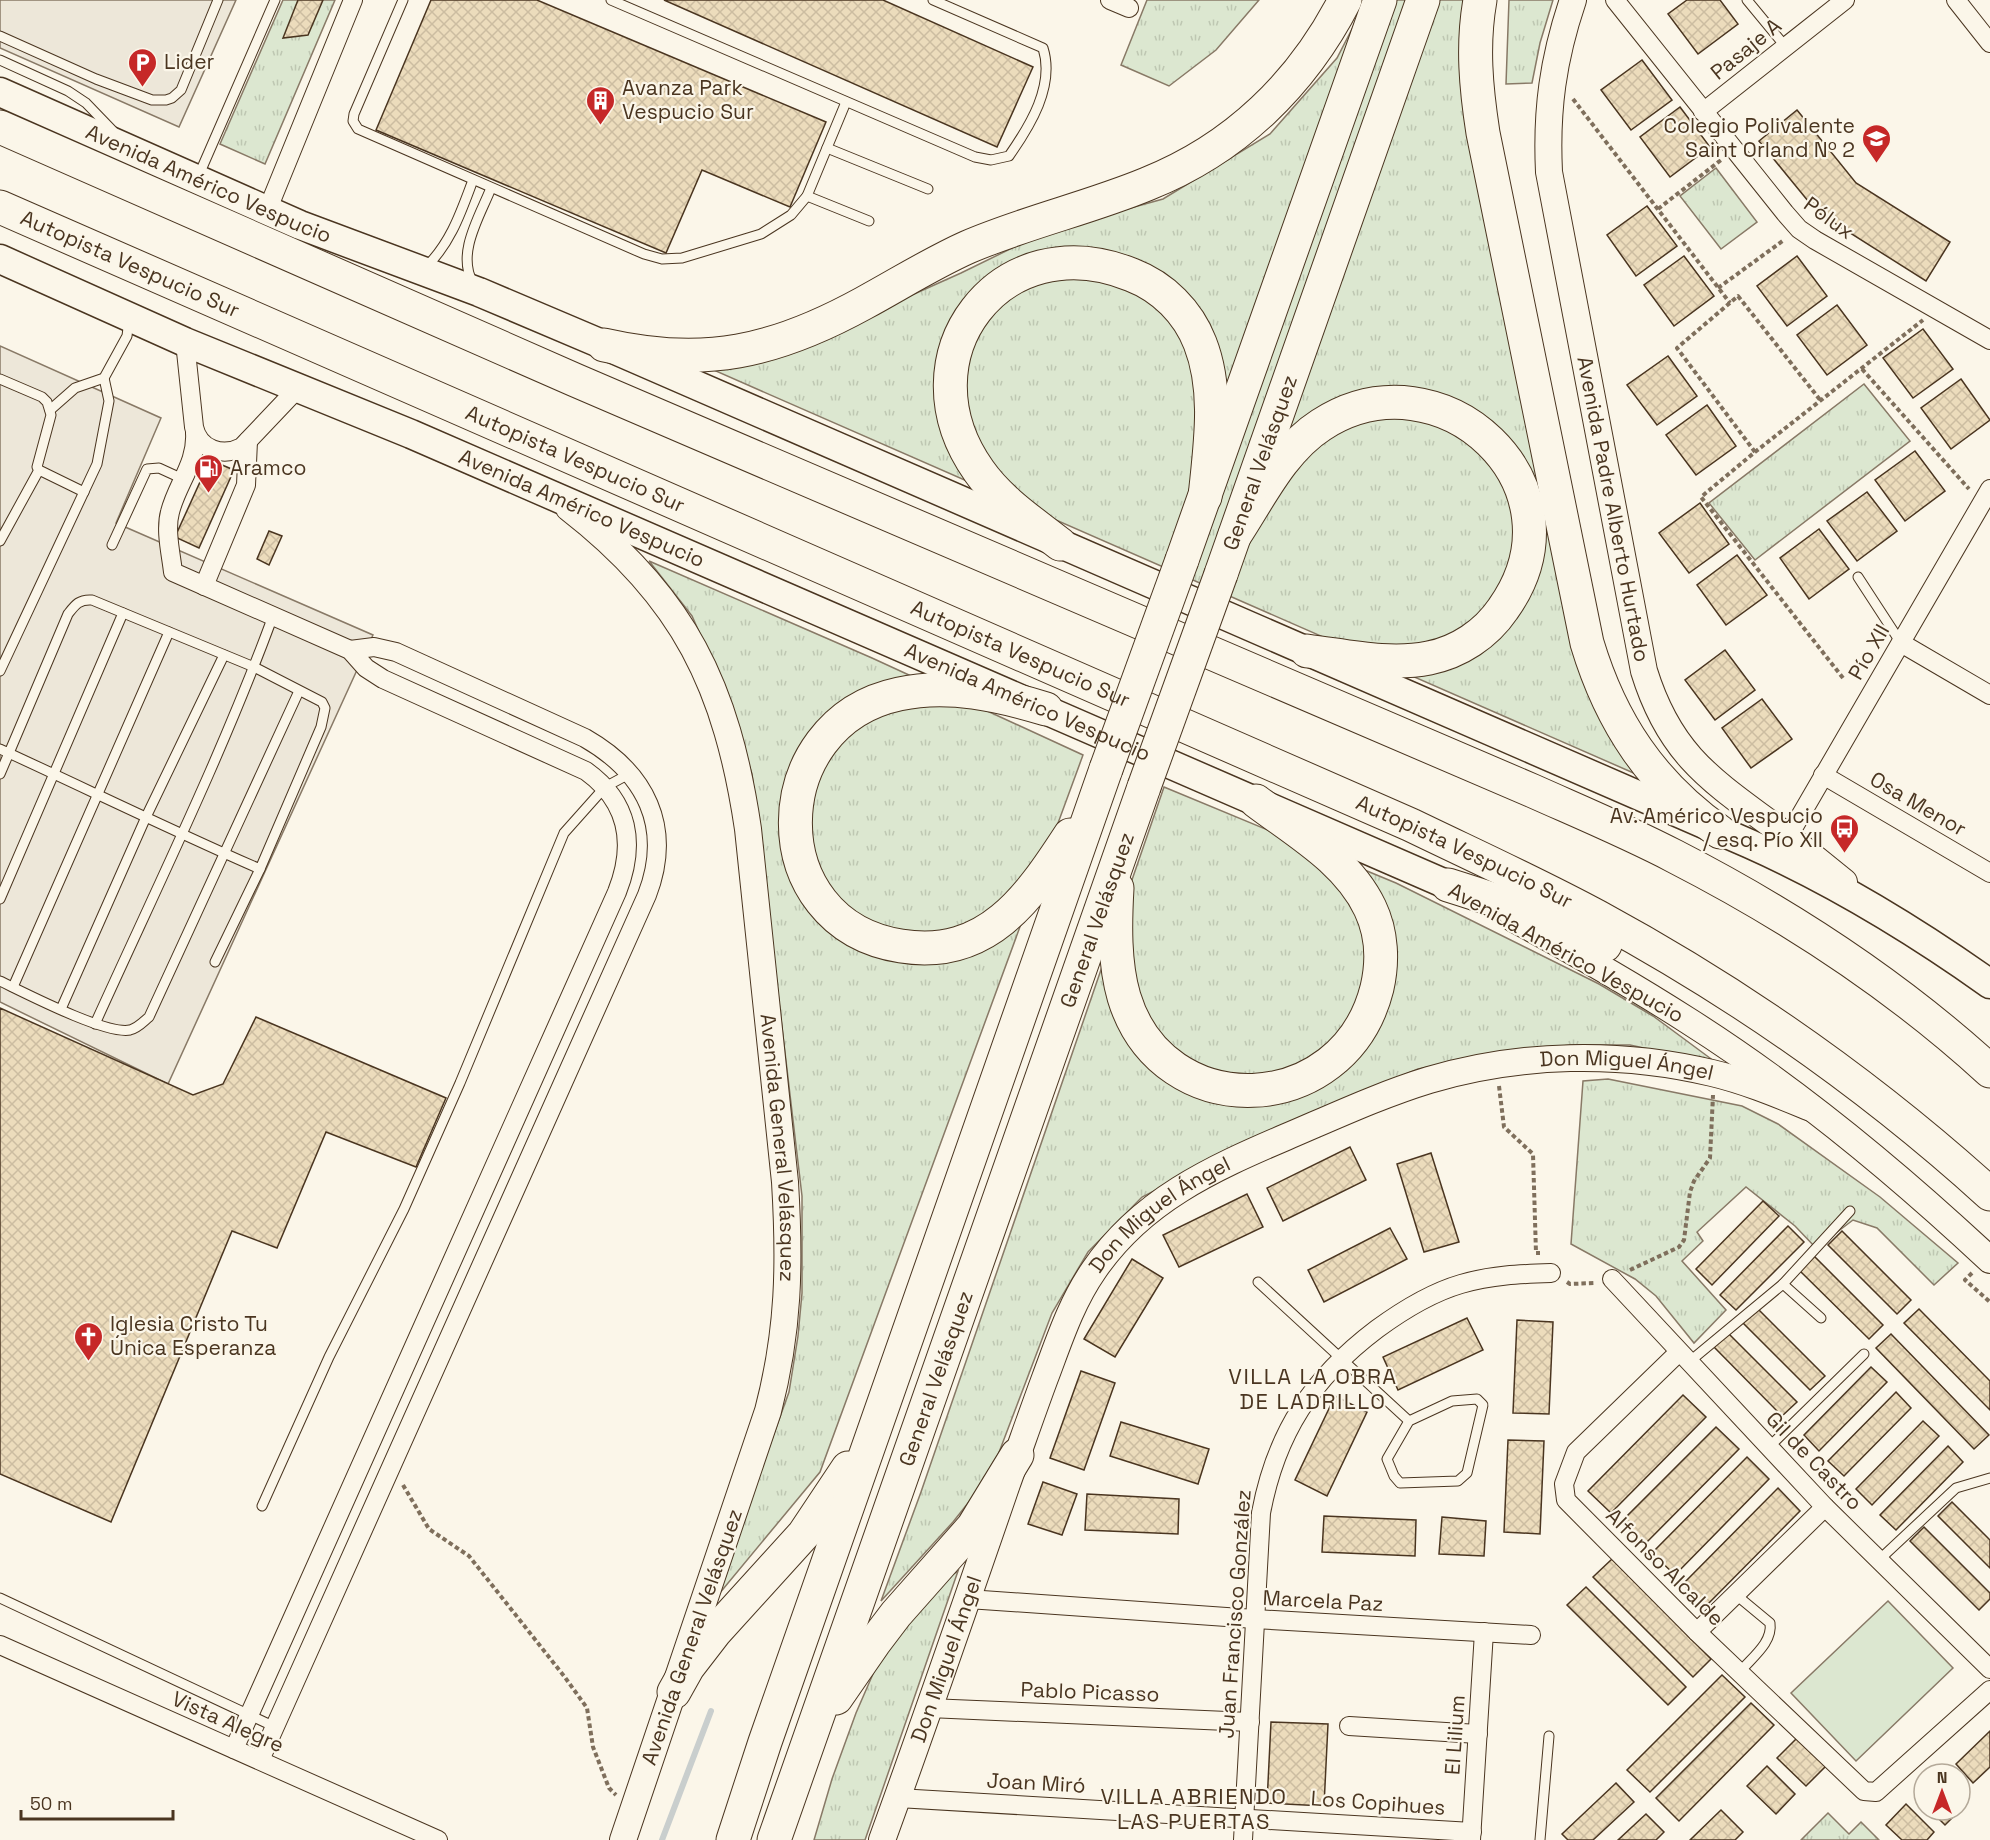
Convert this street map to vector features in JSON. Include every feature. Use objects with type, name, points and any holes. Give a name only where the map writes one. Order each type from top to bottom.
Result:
[{"type":"highway","points":[[604,345],[647,354],[682,356],[721,354],[760,347],[815,328],[916,273],[984,240],[1119,195],[1176,171],[1212,151],[1239,132],[1277,97],[1310,57],[1345,0]]},
{"type":"highway","name":"General Velásquez","points":[[733,1840],[765,1742],[1106,771],[1206,497],[1380,0]]},
{"type":"highway","name":"General Velásquez","points":[[774,1840],[1423,0]]},
{"type":"highway","points":[[1480,0],[1476,29],[1475,74],[1483,133],[1587,643],[1606,697],[1630,741],[1671,791],[1687,807],[1720,832]]},
{"type":"highway","points":[[0,128],[532,361],[1644,841],[1700,869],[1806,931],[1893,992],[1990,1071]]},
{"type":"highway","name":"Autopista Vespucio Sur","points":[[0,207],[1410,825],[1527,881],[1614,926],[1693,972],[1793,1038],[1899,1118],[1990,1194]]},
{"type":"highway","points":[[1060,544],[1002,497],[980,472],[962,443],[956,427],[950,392],[953,356],[958,338],[966,324],[986,298],[1012,279],[1028,272],[1060,263],[1085,263],[1111,267],[1156,287],[1182,311],[1200,342],[1209,379],[1211,404],[1206,497]]},
{"type":"highway","points":[[1235,535],[1280,466],[1307,436],[1337,416],[1371,405],[1408,404],[1450,415],[1486,437],[1511,465],[1525,497],[1529,521],[1529,545],[1522,573],[1510,600],[1486,630],[1457,649],[1414,660],[1370,659],[1307,651]]},
{"type":"highway","points":[[1046,710],[1018,700],[988,694],[959,691],[913,691],[865,705],[835,727],[819,746],[807,766],[796,795],[794,811],[795,841],[799,858],[813,888],[826,907],[849,927],[891,945],[937,948],[981,935],[1006,918],[1040,879],[1073,831],[1106,771]]},
{"type":"highway","points":[[1118,861],[1116,928],[1120,981],[1129,1011],[1149,1043],[1185,1074],[1219,1087],[1257,1090],[1276,1088],[1303,1080],[1335,1059],[1354,1038],[1368,1013],[1381,964],[1379,936],[1371,909],[1343,869],[1256,801]]},
{"type":"highway","points":[[1448,885],[1504,903],[1571,929],[1706,998],[1793,1038]]},
{"type":"highway","points":[[674,1692],[688,1667],[715,1632],[804,1534],[845,1474],[884,1407]]},
{"type":"highway","points":[[804,1754],[842,1688],[874,1643],[896,1614],[966,1535],[991,1500],[1017,1455]]},
{"type":"main road","name":"Avenida Américo Vespucio","points":[[0,92],[328,237],[479,292],[604,345],[1785,860],[1886,915],[1990,984]]},
{"type":"main road","name":"Avenida Américo Vespucio","points":[[0,259],[184,342],[411,434],[1448,885]]},
{"type":"street","points":[[267,211],[353,0]]},
{"type":"street","points":[[1110,0],[1129,8]]},
{"type":"street","name":"Avenida Padre Alberto Hurtado","points":[[1573,0],[1562,33],[1551,88],[1548,116],[1550,172],[1644,671],[1654,700],[1667,726],[1681,748],[1698,768],[1718,786],[1788,837],[1886,915]]},
{"type":"street","name":"Pólux","points":[[1615,0],[1733,150],[1799,229],[1990,340]]},
{"type":"street","name":"Pasaje A","points":[[1703,112],[1845,0]]},
{"type":"street","points":[[1956,0],[1990,43]]},
{"type":"street","points":[[184,342],[195,449],[170,512],[168,523],[173,572],[350,650],[366,668],[383,679],[575,765],[597,778],[617,804],[625,823],[628,847],[624,876],[234,1749]]},
{"type":"street","points":[[195,433],[206,447],[223,453],[235,451],[248,441],[298,388]]},
{"type":"street","points":[[204,586],[246,485],[248,441]]},
{"type":"street","name":"Avenida General Velásquez","points":[[555,496],[618,548],[658,594],[692,645],[724,717],[740,778],[748,829],[783,1159],[789,1263],[785,1326],[778,1371],[754,1456],[623,1840]]},
{"type":"street","name":"Pío XII","points":[[1788,837],[1901,643],[1984,509]]},
{"type":"street","points":[[1901,643],[1990,695]]},
{"type":"street","points":[[260,1761],[652,882],[657,855],[655,829],[647,801],[631,773],[611,753],[585,738],[396,652],[374,647],[350,650]]},
{"type":"street","points":[[575,765],[585,738]]},
{"type":"street","name":"Osa Menor","points":[[1823,775],[1990,873]]},
{"type":"street","name":"Avenida Américo Vespucio","points":[[1448,885],[1520,922],[1630,985],[1741,1057],[1811,1108],[1897,1177],[1990,1260]]},
{"type":"street","name":"Don Miguel Ángel","points":[[882,1840],[1058,1343],[1085,1284],[1117,1240],[1156,1204],[1194,1181],[1272,1143],[1374,1100],[1428,1080],[1497,1065],[1545,1059],[1597,1058],[1658,1063],[1714,1073],[1811,1108]]},
{"type":"street","name":"Juan Francisco González","points":[[1243,1840],[1261,1513],[1273,1461],[1283,1437],[1304,1402],[1324,1376],[1341,1359],[1392,1318],[1439,1292],[1479,1279],[1551,1273]]},
{"type":"street","name":"Gil de Castro","points":[[1612,1279],[1825,1507],[1990,1669]]},
{"type":"street","name":"Alfonso Alcalde","points":[[1684,1357],[1576,1452],[1563,1484],[1566,1500],[1696,1632],[1864,1791],[1876,1792],[1990,1690]]},
{"type":"street","points":[[1696,1632],[1825,1507]]},
{"type":"street","name":"Marcela Paz","points":[[968,1599],[1532,1635]]},
{"type":"street","name":"El Lilium","points":[[1472,1836],[1484,1632]]},
{"type":"street","name":"Vista Alegre","points":[[0,1645],[438,1840]]},
{"type":"street","name":"Pablo Picasso","points":[[929,1708],[1250,1722]]},
{"type":"street","points":[[1349,1726],[1478,1734]]},
{"type":"street","name":"Joan Miró","points":[[897,1798],[1245,1817]]},
{"type":"street","name":"Los Copihues","points":[[1245,1817],[1472,1836]]},
{"type":"lane","points":[[0,36],[96,79],[152,100],[166,100],[181,90],[218,0]]},
{"type":"lane","points":[[197,180],[275,0]]},
{"type":"lane","points":[[403,0],[354,114],[353,121],[358,129],[644,254],[662,259],[682,258],[761,234],[791,216],[807,196],[846,102]]},
{"type":"lane","points":[[611,0],[975,157],[991,160],[1009,156],[1033,119],[1041,95],[1046,58],[1043,48],[933,0]]},
{"type":"lane","points":[[1747,0],[1785,46]]},
{"type":"lane","points":[[0,60],[77,97],[100,117],[128,149]]},
{"type":"lane","points":[[827,148],[928,189]]},
{"type":"lane","points":[[421,271],[445,245],[454,230],[473,180]]},
{"type":"lane","points":[[479,292],[468,274],[465,258],[491,188]]},
{"type":"lane","points":[[807,196],[869,221]]},
{"type":"lane","points":[[0,671],[97,464],[109,400],[104,378],[127,336],[129,318]]},
{"type":"lane","points":[[50,410],[75,388],[104,378]]},
{"type":"lane","points":[[0,379],[42,397],[51,415],[38,463],[39,470],[3,528],[0,541]]},
{"type":"lane","points":[[112,545],[147,469],[159,468],[183,479]]},
{"type":"lane","points":[[39,470],[84,492]]},
{"type":"lane","points":[[1858,577],[1901,643]]},
{"type":"lane","points":[[0,774],[4,751],[68,614],[77,603],[84,600],[92,600],[224,655],[322,702],[324,714],[321,727],[260,869],[215,962]]},
{"type":"lane","points":[[0,899],[123,613]]},
{"type":"lane","points":[[95,1024],[254,668],[273,616]]},
{"type":"lane","points":[[13,987],[169,632]]},
{"type":"lane","points":[[61,1009],[146,817],[224,655]]},
{"type":"lane","points":[[0,981],[95,1024],[128,1030],[139,1026],[149,1017],[226,854],[299,691]]},
{"type":"lane","points":[[4,751],[260,869]]},
{"type":"lane","points":[[262,1506],[329,1357],[404,1209],[460,1083],[564,833],[605,787],[631,773]]},
{"type":"lane","points":[[1684,1357],[1783,1284],[1850,1211]]},
{"type":"lane","points":[[1258,1282],[1408,1421]]},
{"type":"lane","points":[[1783,1284],[1821,1318]]},
{"type":"lane","points":[[1768,1446],[1864,1354]]},
{"type":"lane","points":[[1477,1399],[1483,1405],[1467,1473],[1458,1481],[1400,1483],[1394,1476],[1388,1459],[1408,1421],[1452,1401],[1477,1399]]},
{"type":"lane","points":[[1879,1560],[1956,1488],[1990,1478]]},
{"type":"lane","points":[[1735,1594],[1770,1623],[1771,1631],[1768,1639],[1739,1672]]},
{"type":"lane","points":[[0,1598],[274,1727]]},
{"type":"lane","points":[[1540,1840],[1549,1736]]},
{"type":"path","points":[[1572,98],[1730,303]]},
{"type":"path","points":[[1658,209],[1733,150]]},
{"type":"path","points":[[1718,288],[1799,229]]},
{"type":"path","points":[[1755,452],[1677,348],[1738,296],[1821,400]]},
{"type":"path","points":[[1843,678],[1701,497],[1938,309]]},
{"type":"path","points":[[1862,369],[1984,509]]},
{"type":"path","points":[[1497,1065],[1504,1127],[1533,1154],[1536,1253],[1551,1252],[1551,1273],[1570,1284],[1591,1284],[1612,1279],[1679,1247],[1684,1240],[1690,1192],[1694,1181],[1710,1158],[1714,1073]]},
{"type":"path","points":[[388,1474],[403,1484],[429,1529],[469,1556],[564,1676],[587,1708],[593,1747],[609,1788],[633,1808]]},
{"type":"green space","points":[[283,0],[335,0],[265,164],[220,144]]},
{"type":"green space","points":[[1147,0],[1259,0],[1216,50],[1169,86],[1121,65]]},
{"type":"green space","points":[[1367,0],[1467,0],[1560,560],[1645,778],[709,368],[816,338],[961,273],[1047,231],[1163,199],[1270,134],[1337,58]]},
{"type":"green space","points":[[1509,0],[1553,0],[1540,43],[1532,83],[1506,84]]},
{"type":"green space","points":[[1716,168],[1757,222],[1721,249],[1680,196]]},
{"type":"green space","points":[[1864,384],[1910,441],[1755,560],[1709,503]]},
{"type":"green space","points":[[649,561],[872,658],[1083,755],[820,1472],[714,1600],[789,1392],[802,1293],[802,1196],[752,774],[723,686],[692,616]]},
{"type":"green space","points":[[1164,787],[1396,883],[1599,984],[1653,1016],[1718,1064],[1630,1045],[1571,1045],[1504,1052],[1418,1069],[1283,1125],[1142,1197],[1088,1252],[1052,1313],[998,1455],[972,1498],[881,1601],[921,1492]]},
{"type":"green space","points":[[1608,1079],[1742,1106],[1778,1124],[1880,1197],[1958,1263],[1934,1285],[1877,1228],[1853,1220],[1816,1248],[1795,1226],[1746,1187],[1697,1232],[1703,1241],[1682,1261],[1726,1310],[1694,1343],[1656,1296],[1635,1279],[1571,1244],[1583,1081]]},
{"type":"green space","points":[[958,1571],[865,1840],[814,1840],[832,1779],[876,1667],[930,1591]]},
{"type":"green space","points":[[1888,1601],[1953,1668],[1856,1761],[1791,1693]]},
{"type":"green space","points":[[1828,1813],[1849,1834],[1861,1822],[1879,1840],[1801,1840]]},
{"type":"shaded area","name":"Lider","points":[[0,0],[236,0],[179,127],[0,48]]},
{"type":"shaded area","points":[[0,346],[161,418],[116,523],[373,635],[168,1084],[0,1002]]},
{"type":"building","points":[[298,0],[323,0],[308,35],[283,38]]},
{"type":"building","name":"Avanza Park Vespucio Sur","points":[[431,0],[537,0],[826,122],[790,207],[702,170],[666,253],[376,130]]},
{"type":"building","points":[[664,0],[883,0],[1033,67],[997,147]]},
{"type":"building","points":[[1687,0],[1720,0],[1738,24],[1698,54],[1668,14]]},
{"type":"building","points":[[1642,60],[1672,100],[1631,130],[1601,90]]},
{"type":"building","points":[[1680,107],[1710,147],[1670,177],[1640,137]]},
{"type":"building","points":[[1797,110],[1856,183],[1950,242],[1926,281],[1817,212],[1759,141]]},
{"type":"building","points":[[1647,206],[1677,246],[1636,276],[1607,235]]},
{"type":"building","points":[[1684,256],[1714,296],[1674,326],[1644,285]]},
{"type":"building","points":[[1797,256],[1827,296],[1787,326],[1757,286]]},
{"type":"building","points":[[1837,305],[1867,345],[1827,375],[1797,335]]},
{"type":"building","points":[[1923,329],[1953,369],[1913,398],[1883,358]]},
{"type":"building","points":[[1668,356],[1697,396],[1657,425],[1627,385]]},
{"type":"building","points":[[1961,379],[1990,420],[1951,449],[1921,408]]},
{"type":"building","points":[[1707,405],[1736,446],[1696,475],[1666,435]]},
{"type":"building","points":[[1915,451],[1945,491],[1905,521],[1875,480]]},
{"type":"building","name":"Aramco","points":[[210,460],[234,470],[199,548],[175,537]]},
{"type":"building","points":[[1867,492],[1897,531],[1857,561],[1827,521]]},
{"type":"building","points":[[1700,503],[1729,544],[1689,573],[1659,533]]},
{"type":"building","points":[[1819,529],[1849,569],[1809,599],[1780,558]]},
{"type":"building","points":[[269,531],[282,536],[269,565],[257,559]]},
{"type":"building","points":[[1737,555],[1767,595],[1726,625],[1697,585]]},
{"type":"building","points":[[1725,650],[1755,690],[1715,720],[1685,680]]},
{"type":"building","points":[[1762,699],[1792,739],[1751,768],[1722,728]]},
{"type":"building","name":"Iglesia Cristo Tu Única Esperanza","points":[[0,1008],[193,1095],[223,1084],[256,1017],[446,1098],[416,1167],[326,1132],[277,1248],[232,1231],[111,1522],[0,1474]]},
{"type":"building","points":[[1350,1147],[1366,1180],[1283,1221],[1267,1188]]},
{"type":"building","points":[[1431,1153],[1459,1242],[1424,1252],[1397,1164]]},
{"type":"building","points":[[1247,1194],[1263,1227],[1179,1267],[1163,1235]]},
{"type":"building","points":[[1763,1201],[1779,1216],[1712,1285],[1696,1269]]},
{"type":"building","points":[[1788,1226],[1804,1242],[1736,1310],[1720,1295]]},
{"type":"building","points":[[1390,1228],[1407,1259],[1324,1302],[1308,1270]]},
{"type":"building","points":[[1842,1231],[1911,1300],[1897,1314],[1828,1245]]},
{"type":"building","points":[[1814,1256],[1883,1325],[1869,1339],[1800,1271]]},
{"type":"building","points":[[1132,1259],[1163,1278],[1115,1357],[1084,1339]]},
{"type":"building","points":[[1756,1307],[1825,1376],[1810,1390],[1742,1322]]},
{"type":"building","points":[[1919,1309],[1990,1381],[1990,1410],[1904,1323]]},
{"type":"building","points":[[1467,1318],[1483,1350],[1398,1390],[1383,1357]]},
{"type":"building","points":[[1517,1320],[1553,1322],[1549,1414],[1513,1413]]},
{"type":"building","points":[[1728,1333],[1797,1402],[1782,1416],[1714,1347]]},
{"type":"building","points":[[1891,1334],[1989,1435],[1974,1449],[1876,1348]]},
{"type":"building","points":[[1871,1367],[1887,1382],[1819,1451],[1804,1435]]},
{"type":"building","points":[[1081,1371],[1115,1383],[1084,1470],[1050,1458]]},
{"type":"building","points":[[1896,1392],[1911,1408],[1844,1476],[1828,1461]]},
{"type":"building","points":[[1683,1395],[1706,1417],[1611,1513],[1588,1491]]},
{"type":"building","points":[[1335,1396],[1367,1412],[1327,1496],[1295,1480]]},
{"type":"building","points":[[1923,1421],[1939,1436],[1872,1505],[1856,1489]]},
{"type":"building","points":[[1121,1422],[1209,1449],[1198,1484],[1110,1456]]},
{"type":"building","points":[[1716,1427],[1739,1449],[1644,1545],[1621,1522]]},
{"type":"building","points":[[1508,1440],[1544,1441],[1540,1534],[1504,1532]]},
{"type":"building","points":[[1948,1446],[1963,1462],[1896,1530],[1880,1515]]},
{"type":"building","points":[[1747,1457],[1769,1479],[1675,1575],[1652,1553]]},
{"type":"building","points":[[1043,1482],[1077,1494],[1062,1535],[1028,1524]]},
{"type":"building","points":[[1778,1488],[1800,1511],[1706,1606],[1683,1584]]},
{"type":"building","points":[[1087,1494],[1179,1499],[1178,1534],[1085,1530]]},
{"type":"building","points":[[1952,1502],[1990,1540],[1990,1568],[1938,1516]]},
{"type":"building","points":[[1324,1516],[1416,1520],[1415,1556],[1322,1552]]},
{"type":"building","points":[[1442,1517],[1486,1521],[1484,1556],[1439,1554]]},
{"type":"building","points":[[1924,1527],[1990,1593],[1990,1599],[1979,1610],[1910,1541]]},
{"type":"building","points":[[1612,1559],[1711,1659],[1693,1677],[1593,1577]]},
{"type":"building","points":[[1586,1587],[1686,1687],[1668,1705],[1567,1605]]},
{"type":"building","points":[[1722,1675],[1745,1697],[1650,1792],[1627,1770]]},
{"type":"building","points":[[1751,1703],[1774,1725],[1679,1821],[1656,1798]]},
{"type":"building","points":[[1271,1722],[1328,1724],[1324,1806],[1267,1803]]},
{"type":"building","points":[[1990,1731],[1990,1767],[1973,1783],[1972,1762],[1958,1762]]},
{"type":"building","points":[[1797,1738],[1826,1766],[1806,1786],[1777,1758]]},
{"type":"building","points":[[1767,1766],[1795,1794],[1776,1814],[1747,1786]]},
{"type":"building","points":[[1616,1783],[1634,1802],[1593,1840],[1568,1840],[1562,1834]]},
{"type":"building","points":[[1906,1804],[1912,1810],[1912,1822],[1924,1822],[1934,1832],[1927,1840],[1902,1840],[1886,1825]]},
{"type":"building","points":[[1721,1810],[1743,1832],[1735,1840],[1690,1840]]},
{"type":"building","points":[[1646,1814],[1664,1832],[1656,1840],[1618,1840]]},
{"type":"waterway","points":[[662,1840],[711,1711]]},
{"type":"place","name":"Lider","points":[[143,88]]},
{"type":"place","name":"Avanza Park Vespucio Sur","points":[[601,126]]},
{"type":"place","name":"Colegio Polivalente Saint Orland Nº 2","points":[[1876,164]]},
{"type":"place","name":"Aramco","points":[[209,494]]},
{"type":"place","name":"Av. Américo Vespucio / esq. Pío XII","points":[[1844,854]]},
{"type":"place","name":"Iglesia Cristo Tu Única Esperanza","points":[[89,1362]]},
{"type":"district","name":"VILLA LA OBRA DE LADRILLO","points":[[1313,1388]]},
{"type":"district","name":"VILLA ABRIENDO LAS PUERTAS","points":[[1194,1808]]}]
